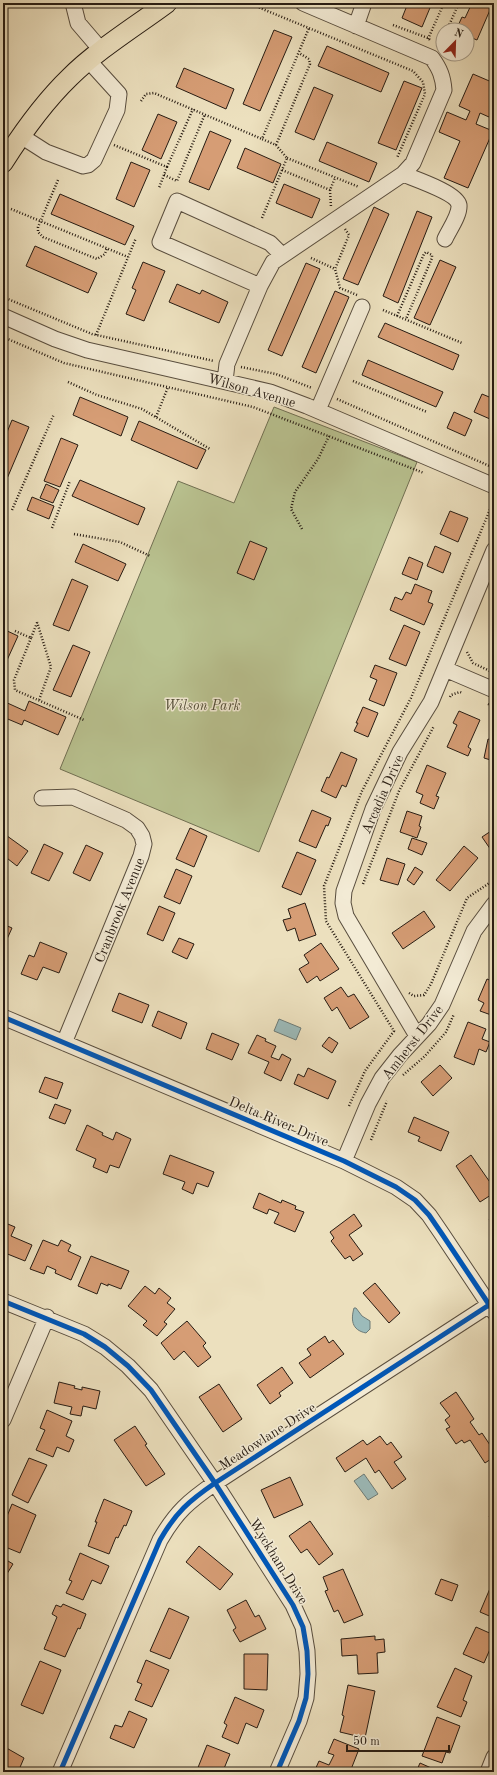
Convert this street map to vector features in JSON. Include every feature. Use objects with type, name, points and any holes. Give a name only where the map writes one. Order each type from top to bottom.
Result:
[{"type":"main road","points":[[3,163],[20,136],[70,76],[167,3]]},
{"type":"street","points":[[20,136],[46,152],[83,166],[88,165],[94,160],[120,101],[119,94],[95,56],[78,23],[73,3]]},
{"type":"street","points":[[225,381],[227,364],[260,286],[273,262],[399,169],[413,163],[444,90],[444,79],[440,68],[432,58],[303,3]]},
{"type":"street","points":[[356,26],[364,3]]},
{"type":"street","points":[[399,169],[453,195],[459,203],[458,210],[445,239]]},
{"type":"street","points":[[260,286],[160,242],[177,201],[270,243],[282,255]]},
{"type":"street","points":[[318,410],[360,301]]},
{"type":"street","name":"Wilson Avenue","points":[[3,316],[55,339],[87,350],[270,392],[318,410],[494,486]]},
{"type":"street","name":"Arcadia Drive","points":[[417,1036],[346,916],[343,903],[344,891],[373,810],[400,752],[431,702],[494,550]]},
{"type":"street","points":[[445,669],[494,690]]},
{"type":"street","name":"Cranbrook Avenue","points":[[42,798],[73,797],[126,820],[137,828],[142,836],[144,844],[141,856],[64,1042]]},
{"type":"street","name":"Amherst Drive","points":[[344,1161],[368,1104],[382,1078],[429,1024],[442,1005],[474,931],[494,904]]},
{"type":"street","name":"Delta River Drive","points":[[3,1017],[344,1161],[396,1187],[415,1200],[438,1228],[492,1309]]},
{"type":"street","name":"Wyckham Drive","points":[[3,1300],[47,1317],[84,1334],[106,1347],[128,1366],[151,1390],[215,1483],[294,1605],[302,1627],[307,1651],[308,1674],[306,1698],[299,1721],[278,1772]]},
{"type":"street","name":"Meadowlane Drive","points":[[60,1772],[160,1540],[171,1521],[183,1508],[215,1483],[492,1309]]},
{"type":"street","points":[[3,1420],[47,1317]]},
{"type":"street","points":[[488,1772],[494,1757]]},
{"type":"path","points":[[248,3],[414,71],[424,82],[425,94],[399,169]]},
{"type":"path","points":[[414,71],[444,3]]},
{"type":"path","points":[[451,22],[459,3]]},
{"type":"path","points":[[262,139],[309,28]]},
{"type":"path","points":[[276,145],[310,64],[309,59],[299,53]]},
{"type":"path","points":[[141,101],[146,94],[154,93],[276,145],[287,158],[363,189]]},
{"type":"path","points":[[159,188],[193,110]]},
{"type":"path","points":[[164,175],[177,180],[205,114]]},
{"type":"path","points":[[103,141],[167,167]]},
{"type":"path","points":[[262,218],[287,158]]},
{"type":"path","points":[[282,170],[330,190],[335,178]]},
{"type":"path","points":[[58,180],[38,232],[43,237],[97,259],[104,254],[107,248]]},
{"type":"path","points":[[11,208],[128,257]]},
{"type":"path","points":[[349,235],[335,268],[340,288],[360,301]]},
{"type":"path","points":[[96,335],[136,238]]},
{"type":"path","points":[[397,316],[424,254],[426,252],[430,252],[432,258],[406,319]]},
{"type":"path","points":[[311,258],[335,268]]},
{"type":"path","points":[[383,310],[462,343]]},
{"type":"path","points":[[3,337],[64,363],[253,407],[431,476]]},
{"type":"path","points":[[353,381],[427,412]]},
{"type":"path","points":[[68,382],[97,395],[142,409],[210,449]]},
{"type":"path","points":[[156,417],[168,387]]},
{"type":"path","points":[[12,510],[54,414]]},
{"type":"path","points":[[302,529],[290,510],[295,492],[318,459],[329,436]]},
{"type":"path","points":[[52,528],[70,481]]},
{"type":"path","points":[[486,499],[494,503]]},
{"type":"path","points":[[74,534],[120,542],[150,556]]},
{"type":"path","points":[[38,700],[51,667],[37,622],[14,680],[15,690],[38,700],[84,720]]},
{"type":"path","points":[[15,631],[31,638]]},
{"type":"path","points":[[468,645],[467,652],[473,663],[494,673]]},
{"type":"path","points":[[447,702],[451,695],[460,692],[467,695]]},
{"type":"path","points":[[487,704],[494,707]]},
{"type":"path","points":[[360,891],[400,791],[436,722]]},
{"type":"path","points":[[406,992],[414,996],[424,995],[431,984],[467,898],[494,880]]},
{"type":"green space","name":"Wilson Park","points":[[274,407],[417,462],[259,852],[60,769],[178,481],[234,503]]},
{"type":"water","points":[[279,1019],[301,1028],[296,1040],[274,1031]]},
{"type":"water","points":[[354,1308],[356,1308],[362,1316],[370,1321],[370,1329],[366,1333],[361,1332],[353,1324],[352,1316]]},
{"type":"water","points":[[364,1474],[378,1494],[368,1500],[354,1481]]},
{"type":"building","points":[[408,3],[432,3],[422,27],[402,18]]},
{"type":"building","points":[[472,3],[493,3],[477,40],[475,39],[475,22],[460,22],[462,17],[465,18]]},
{"type":"building","points":[[274,30],[292,37],[260,111],[243,104]]},
{"type":"building","points":[[327,46],[389,73],[381,92],[318,66]]},
{"type":"building","points":[[184,68],[234,89],[226,109],[176,87]]},
{"type":"building","points":[[473,74],[494,83],[494,106],[489,117],[480,113],[476,124],[493,131],[468,188],[444,178],[460,141],[439,132],[447,112],[466,120],[470,111],[459,106]]},
{"type":"building","points":[[404,81],[422,88],[396,150],[378,143]]},
{"type":"building","points":[[314,87],[333,95],[314,140],[295,132]]},
{"type":"building","points":[[158,114],[177,122],[161,159],[142,150]]},
{"type":"building","points":[[210,131],[231,140],[209,190],[189,182]]},
{"type":"building","points":[[327,142],[377,163],[369,182],[319,161]]},
{"type":"building","points":[[245,148],[281,164],[273,183],[237,168]]},
{"type":"building","points":[[131,162],[150,170],[134,207],[116,199]]},
{"type":"building","points":[[284,184],[320,199],[312,218],[276,203]]},
{"type":"building","points":[[60,194],[134,226],[125,245],[51,214]]},
{"type":"building","points":[[374,207],[389,214],[358,285],[343,279]]},
{"type":"building","points":[[417,211],[432,217],[398,303],[383,296]]},
{"type":"building","points":[[35,246],[97,273],[88,293],[26,266]]},
{"type":"building","points":[[440,260],[456,267],[430,325],[414,318]]},
{"type":"building","points":[[143,262],[165,271],[144,321],[126,314],[136,290],[132,288]]},
{"type":"building","points":[[306,263],[320,269],[282,356],[268,350]]},
{"type":"building","points":[[177,284],[200,294],[202,290],[228,302],[219,323],[169,302]]},
{"type":"building","points":[[335,291],[349,297],[316,373],[302,367]]},
{"type":"building","points":[[385,323],[459,355],[453,370],[378,337]]},
{"type":"building","points":[[368,360],[443,392],[436,407],[362,375]]},
{"type":"building","points":[[482,394],[494,399],[494,410],[490,419],[474,412]]},
{"type":"building","points":[[80,397],[128,417],[121,436],[73,415]]},
{"type":"building","points":[[454,412],[472,420],[465,436],[447,428]]},
{"type":"building","points":[[12,420],[29,427],[3,488],[3,442]]},
{"type":"building","points":[[139,421],[206,450],[197,469],[131,440]]},
{"type":"building","points":[[61,438],[78,445],[60,487],[44,481]]},
{"type":"building","points":[[80,480],[145,508],[138,525],[72,496]]},
{"type":"building","points":[[46,484],[59,490],[53,503],[40,498]]},
{"type":"building","points":[[32,497],[54,506],[49,519],[27,510]]},
{"type":"building","points":[[450,511],[468,518],[458,542],[440,534]]},
{"type":"building","points":[[250,541],[267,548],[254,580],[237,573]]},
{"type":"building","points":[[83,544],[126,564],[118,581],[75,562]]},
{"type":"building","points":[[435,546],[451,553],[443,573],[427,566]]},
{"type":"building","points":[[409,557],[423,563],[417,580],[402,574]]},
{"type":"building","points":[[72,579],[88,586],[69,631],[53,625]]},
{"type":"building","points":[[415,584],[432,591],[428,602],[433,604],[424,625],[390,610],[395,597],[402,600],[406,592],[411,594]]},
{"type":"building","points":[[404,625],[420,632],[406,666],[389,659]]},
{"type":"building","points":[[3,629],[18,636],[3,669]]},
{"type":"building","points":[[73,645],[90,652],[71,697],[53,690]]},
{"type":"building","points":[[375,665],[397,673],[384,706],[369,700],[377,680],[370,677]]},
{"type":"building","points":[[3,701],[25,711],[29,701],[66,717],[58,735],[24,720],[22,725],[3,717]]},
{"type":"building","points":[[363,707],[378,713],[368,737],[354,731]]},
{"type":"building","points":[[459,711],[480,720],[468,747],[471,749],[468,756],[447,747],[457,725],[453,723]]},
{"type":"building","points":[[488,739],[494,741],[494,761],[484,758]]},
{"type":"building","points":[[3,751],[6,752],[3,761]]},
{"type":"building","points":[[341,752],[357,759],[346,787],[342,785],[336,798],[321,791]]},
{"type":"building","points":[[427,765],[446,773],[436,796],[439,797],[434,809],[420,803],[423,795],[416,792]]},
{"type":"building","points":[[312,810],[331,818],[328,826],[326,825],[316,848],[299,841]]},
{"type":"building","points":[[407,811],[422,816],[419,826],[421,827],[417,838],[400,832]]},
{"type":"building","points":[[190,828],[207,836],[194,867],[176,859]]},
{"type":"building","points":[[494,829],[494,853],[493,853],[482,837]]},
{"type":"building","points":[[3,833],[28,851],[17,866],[3,855]]},
{"type":"building","points":[[412,838],[427,843],[422,855],[408,849]]},
{"type":"building","points":[[44,844],[63,853],[49,881],[31,873]]},
{"type":"building","points":[[86,845],[103,853],[90,881],[73,873]]},
{"type":"building","points":[[464,846],[478,858],[450,891],[436,880]]},
{"type":"building","points":[[297,852],[316,860],[301,895],[282,887]]},
{"type":"building","points":[[387,858],[405,864],[398,885],[380,880]]},
{"type":"building","points":[[415,867],[423,872],[414,885],[407,880]]},
{"type":"building","points":[[176,869],[192,876],[180,904],[164,897]]},
{"type":"building","points":[[305,903],[316,935],[299,941],[295,928],[287,931],[283,920],[291,918],[288,909]]},
{"type":"building","points":[[159,906],[175,913],[163,941],[147,934]]},
{"type":"building","points":[[424,911],[435,927],[403,949],[392,933]]},
{"type":"building","points":[[3,924],[12,928],[3,948]]},
{"type":"building","points":[[179,938],[194,944],[187,959],[172,952]]},
{"type":"building","points":[[40,942],[67,953],[59,973],[43,967],[37,980],[21,974],[29,955],[34,957]]},
{"type":"building","points":[[321,943],[339,969],[320,981],[317,976],[307,983],[299,969],[309,963],[304,955]]},
{"type":"building","points":[[487,979],[494,982],[494,1016],[480,1011],[484,1003],[478,1000]]},
{"type":"building","points":[[341,987],[348,997],[354,994],[369,1017],[350,1029],[337,1007],[332,1011],[324,998]]},
{"type":"building","points":[[119,993],[149,1005],[142,1023],[112,1011]]},
{"type":"building","points":[[158,1011],[187,1023],[181,1039],[152,1026]]},
{"type":"building","points":[[468,1022],[486,1029],[482,1039],[490,1042],[486,1052],[479,1049],[474,1065],[454,1057]]},
{"type":"building","points":[[212,1033],[239,1044],[232,1060],[206,1049]]},
{"type":"building","points":[[257,1035],[276,1046],[271,1057],[279,1060],[282,1054],[291,1059],[281,1081],[264,1073],[269,1062],[248,1053]]},
{"type":"building","points":[[329,1037],[338,1043],[332,1053],[322,1046]]},
{"type":"building","points":[[440,1065],[452,1078],[433,1096],[421,1082]]},
{"type":"building","points":[[308,1068],[336,1081],[328,1099],[294,1084],[298,1074],[304,1077]]},
{"type":"building","points":[[45,1077],[63,1083],[57,1099],[39,1092]]},
{"type":"building","points":[[55,1104],[71,1110],[65,1124],[49,1118]]},
{"type":"building","points":[[414,1117],[449,1132],[441,1151],[418,1141],[420,1137],[408,1132]]},
{"type":"building","points":[[87,1125],[113,1140],[116,1132],[131,1139],[119,1168],[110,1165],[107,1173],[93,1167],[96,1159],[76,1150]]},
{"type":"building","points":[[170,1155],[214,1172],[208,1187],[197,1183],[193,1194],[182,1189],[185,1182],[163,1174]]},
{"type":"building","points":[[471,1155],[494,1188],[494,1193],[480,1202],[456,1166]]},
{"type":"building","points":[[259,1193],[281,1203],[282,1200],[296,1206],[295,1209],[304,1212],[295,1232],[274,1223],[279,1213],[269,1209],[267,1214],[253,1208]]},
{"type":"building","points":[[354,1214],[362,1226],[349,1235],[363,1254],[353,1261],[350,1256],[345,1259],[331,1241],[334,1238],[330,1232]]},
{"type":"building","points":[[494,1215],[494,1226],[489,1219]]},
{"type":"building","points":[[3,1222],[15,1227],[11,1236],[32,1245],[25,1261],[5,1253],[3,1257]]},
{"type":"building","points":[[43,1240],[58,1246],[61,1240],[71,1245],[68,1251],[81,1257],[71,1280],[55,1273],[56,1270],[47,1266],[44,1274],[30,1269]]},
{"type":"building","points":[[91,1256],[129,1271],[121,1289],[101,1283],[97,1294],[78,1286]]},
{"type":"building","points":[[375,1283],[400,1313],[389,1323],[363,1293]]},
{"type":"building","points":[[145,1286],[155,1294],[159,1288],[171,1298],[167,1303],[175,1309],[164,1322],[167,1324],[157,1336],[143,1325],[147,1321],[128,1306]]},
{"type":"building","points":[[187,1321],[206,1343],[203,1346],[211,1357],[198,1367],[184,1351],[174,1360],[161,1343]]},
{"type":"building","points":[[325,1336],[329,1343],[333,1340],[344,1354],[310,1378],[299,1363],[311,1355],[307,1349]]},
{"type":"building","points":[[282,1367],[293,1383],[279,1393],[281,1396],[270,1404],[257,1385]]},
{"type":"building","points":[[59,1382],[75,1386],[74,1388],[82,1390],[82,1387],[100,1391],[96,1409],[83,1406],[81,1416],[70,1414],[72,1407],[54,1403]]},
{"type":"building","points":[[219,1384],[242,1419],[223,1432],[199,1397]]},
{"type":"building","points":[[456,1392],[474,1419],[470,1422],[479,1435],[482,1433],[494,1451],[494,1457],[485,1463],[470,1440],[464,1443],[462,1440],[456,1444],[446,1429],[450,1427],[445,1420],[450,1416],[440,1403]]},
{"type":"building","points":[[47,1410],[72,1421],[66,1436],[74,1440],[69,1452],[57,1447],[53,1457],[36,1450],[45,1430],[40,1428]]},
{"type":"building","points":[[135,1426],[147,1444],[145,1445],[165,1474],[146,1486],[114,1440]]},
{"type":"building","points":[[380,1436],[387,1445],[391,1442],[402,1457],[394,1462],[406,1479],[392,1489],[379,1470],[375,1473],[366,1458],[345,1472],[336,1458],[363,1440],[367,1445]]},
{"type":"building","points":[[29,1458],[47,1465],[28,1503],[12,1495]]},
{"type":"building","points":[[290,1477],[303,1505],[274,1518],[261,1490]]},
{"type":"building","points":[[104,1499],[132,1511],[126,1526],[124,1525],[118,1538],[116,1537],[109,1554],[88,1546]]},
{"type":"building","points":[[12,1504],[36,1515],[20,1553],[3,1546],[3,1526]]},
{"type":"building","points":[[494,1512],[494,1523],[489,1516]]},
{"type":"building","points":[[310,1521],[333,1554],[319,1565],[307,1549],[301,1553],[289,1536]]},
{"type":"building","points":[[199,1546],[233,1574],[220,1590],[186,1562]]},
{"type":"building","points":[[80,1553],[109,1566],[101,1584],[92,1580],[83,1600],[66,1593],[72,1581],[69,1580]]},
{"type":"building","points":[[3,1558],[13,1564],[5,1577],[3,1575]]},
{"type":"building","points":[[343,1569],[363,1615],[344,1623],[338,1610],[334,1612],[325,1591],[328,1590],[323,1577]]},
{"type":"building","points":[[441,1579],[458,1585],[452,1601],[435,1594]]},
{"type":"building","points":[[494,1579],[494,1618],[480,1612]]},
{"type":"building","points":[[246,1600],[255,1617],[259,1615],[266,1629],[240,1642],[233,1630],[236,1628],[227,1610]]},
{"type":"building","points":[[63,1604],[86,1614],[65,1657],[44,1649],[57,1617],[52,1614],[56,1605],[61,1607]]},
{"type":"building","points":[[169,1608],[189,1617],[170,1659],[150,1651]]},
{"type":"building","points":[[476,1627],[494,1635],[494,1640],[484,1663],[463,1654]]},
{"type":"building","points":[[375,1636],[375,1640],[384,1639],[385,1652],[377,1653],[378,1673],[358,1674],[357,1655],[342,1656],[341,1639]]},
{"type":"building","points":[[244,1654],[268,1654],[267,1690],[244,1689]]},
{"type":"building","points":[[146,1660],[169,1670],[152,1707],[135,1700],[142,1684],[137,1682]]},
{"type":"building","points":[[40,1661],[61,1670],[43,1714],[21,1705]]},
{"type":"building","points":[[455,1668],[472,1676],[463,1700],[467,1702],[461,1717],[437,1707]]},
{"type":"building","points":[[348,1685],[375,1691],[365,1738],[340,1732],[344,1716],[342,1715]]},
{"type":"building","points":[[235,1697],[264,1710],[257,1728],[246,1723],[238,1744],[222,1737],[227,1725],[224,1723]]},
{"type":"building","points":[[129,1711],[147,1719],[134,1748],[110,1738],[115,1725],[122,1727]]},
{"type":"building","points":[[437,1717],[460,1726],[450,1753],[446,1752],[442,1763],[422,1756]]},
{"type":"building","points":[[334,1739],[359,1749],[350,1772],[314,1772],[319,1761],[329,1765],[334,1755],[328,1753]]},
{"type":"building","points":[[207,1745],[230,1754],[223,1771],[226,1772],[201,1772],[197,1770]]},
{"type":"building","points":[[3,1746],[24,1758],[18,1772],[7,1770],[6,1772],[3,1772]]},
{"type":"building","points":[[420,1763],[438,1771],[416,1772]]},
{"type":"cycle path","points":[[3,1017],[344,1161],[396,1187],[415,1200],[429,1215],[494,1312]]},
{"type":"cycle path","points":[[3,1301],[84,1334],[105,1347],[128,1366],[151,1390],[215,1483],[293,1605],[303,1627],[307,1651],[308,1674],[306,1698],[299,1721],[277,1772]]},
{"type":"cycle path","points":[[60,1772],[160,1540],[178,1514],[190,1502],[215,1483],[489,1305]]}]
